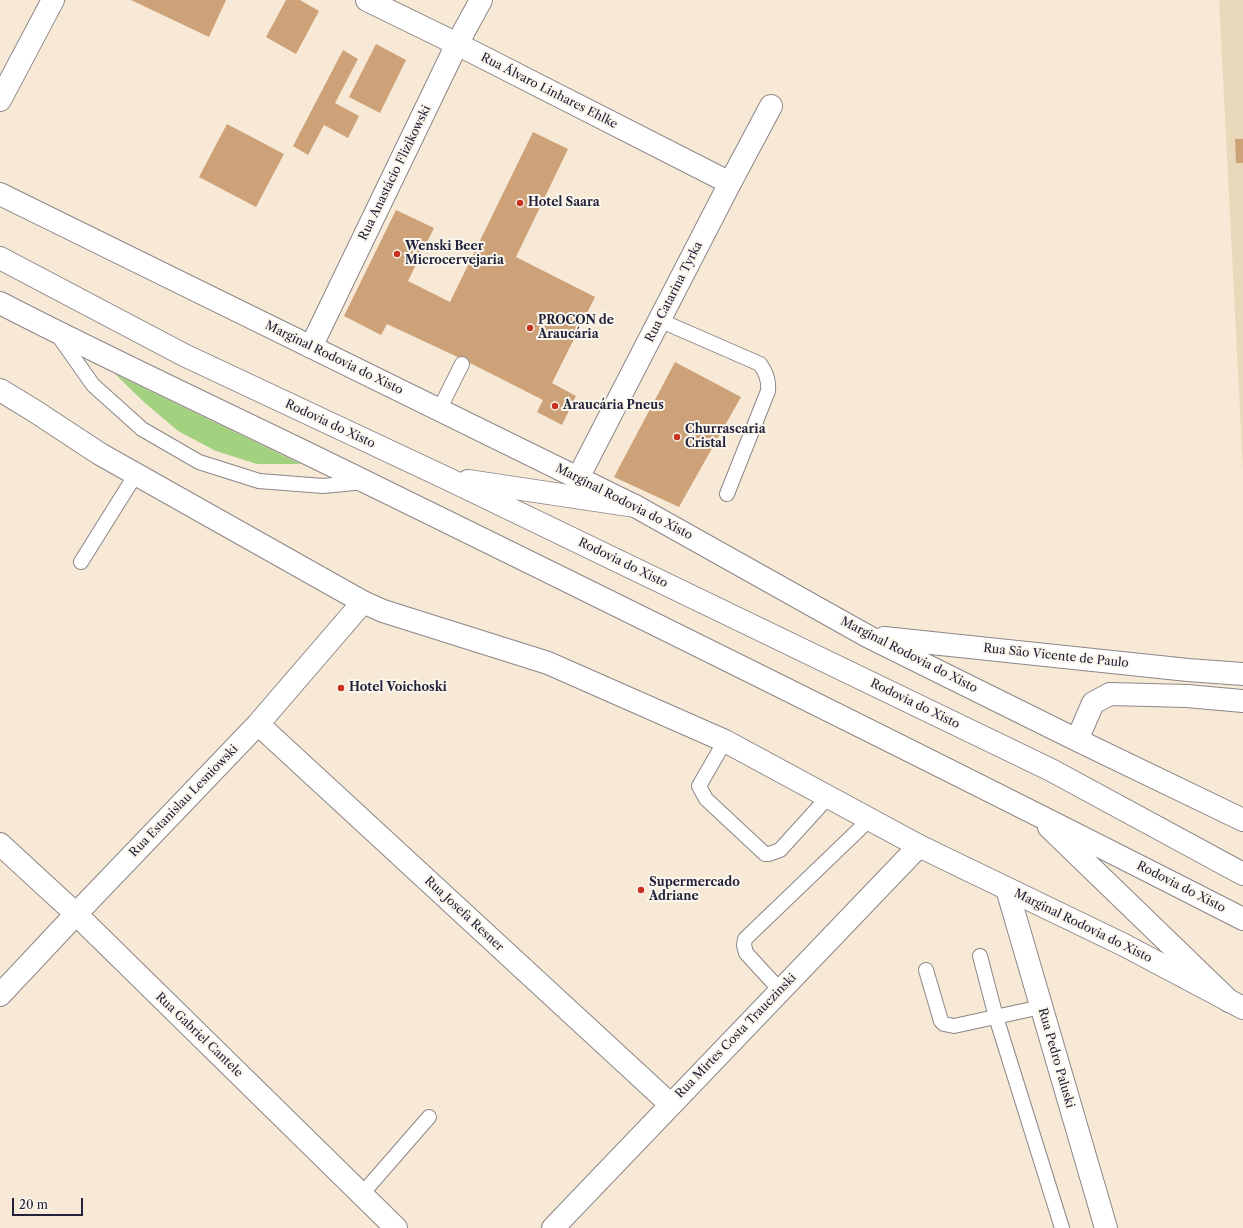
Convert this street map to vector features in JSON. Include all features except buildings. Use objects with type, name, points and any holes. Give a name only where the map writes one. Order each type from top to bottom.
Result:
[{"type":"main road","points":[[0,100],[53,0]]},
{"type":"main road","name":"Rua Álvaro Linhares Ehlke","points":[[367,0],[457,44],[730,183]]},
{"type":"main road","name":"Rua Anastácio Flizikowski","points":[[311,347],[457,44],[480,0]]},
{"type":"main road","name":"Rua Catarina Tyrka","points":[[578,478],[771,106]]},
{"type":"main road","name":"Marginal Rodovia do Xisto","points":[[0,194],[635,506],[869,636],[1077,740],[1243,820]]},
{"type":"main road","name":"Rodovia do Xisto","points":[[0,258],[184,354],[446,478],[1051,770],[1242,874]]},
{"type":"main road","name":"Rodovia do Xisto","points":[[0,303],[56,332],[366,482],[1032,811],[1243,919]]},
{"type":"main road","name":"Marginal Rodovia do Xisto","points":[[0,390],[100,454],[363,602],[383,611],[548,663],[725,741],[919,846],[1124,945],[1236,1004]]},
{"type":"main road","points":[[446,478],[635,506]]},
{"type":"main road","name":"Rua Estanislau Lesniowski","points":[[0,996],[76,914],[258,724],[363,602]]},
{"type":"main road","name":"Rua São Vicente de Paulo","points":[[869,636],[1188,670],[1243,674]]},
{"type":"main road","points":[[1186,696],[1188,670]]},
{"type":"main road","points":[[1077,740],[1093,702],[1110,694],[1186,696],[1243,701]]},
{"type":"main road","name":"Rua Josefa Resner","points":[[258,724],[670,1104]]},
{"type":"main road","points":[[1032,811],[1236,1004]]},
{"type":"main road","name":"Rua Gabriel Cantele","points":[[0,844],[76,914],[362,1194],[386,1225]]},
{"type":"main road","name":"Rua Mirtes Costa Trauczinski","points":[[553,1228],[670,1104],[919,846]]},
{"type":"main road","name":"Rua Pedro Paluski","points":[[1007,889],[1106,1228]]},
{"type":"lane","points":[[659,320],[760,364],[769,382],[768,391],[727,494]]},
{"type":"lane","name":"Rodovia do Xisto","points":[[56,332],[93,385],[142,429],[198,462],[259,481],[323,486],[366,482]]},
{"type":"lane","points":[[439,410],[462,364]]},
{"type":"lane","points":[[81,562],[136,474]]},
{"type":"lane","points":[[725,741],[701,781],[699,786],[701,792],[706,799],[765,854],[780,850],[829,796]]},
{"type":"lane","points":[[780,990],[746,953],[744,945],[745,939],[870,819]]},
{"type":"lane","points":[[980,956],[996,1017],[1062,1228]]},
{"type":"lane","points":[[926,970],[941,1021],[944,1024],[954,1026],[1042,1007]]},
{"type":"lane","points":[[362,1194],[429,1117]]},
{"type":"shaded area","points":[[1219,0],[1243,0],[1243,470]]},
{"type":"green space","points":[[115,374],[301,464],[257,464],[216,451],[178,431],[145,403]]},
{"type":"place","name":"Hotel Saara","points":[[520,203]]},
{"type":"place","name":"Wenski Beer Microcervejaria","points":[[397,254]]},
{"type":"place","name":"PROCON de Araucária","points":[[530,328]]},
{"type":"place","name":"Araucária Pneus","points":[[555,406]]},
{"type":"place","name":"Churrascaria Cristal","points":[[677,437]]},
{"type":"place","name":"Hotel Voichoski","points":[[341,688]]},
{"type":"place","name":"Supermercado Adriane","points":[[641,890]]}]
